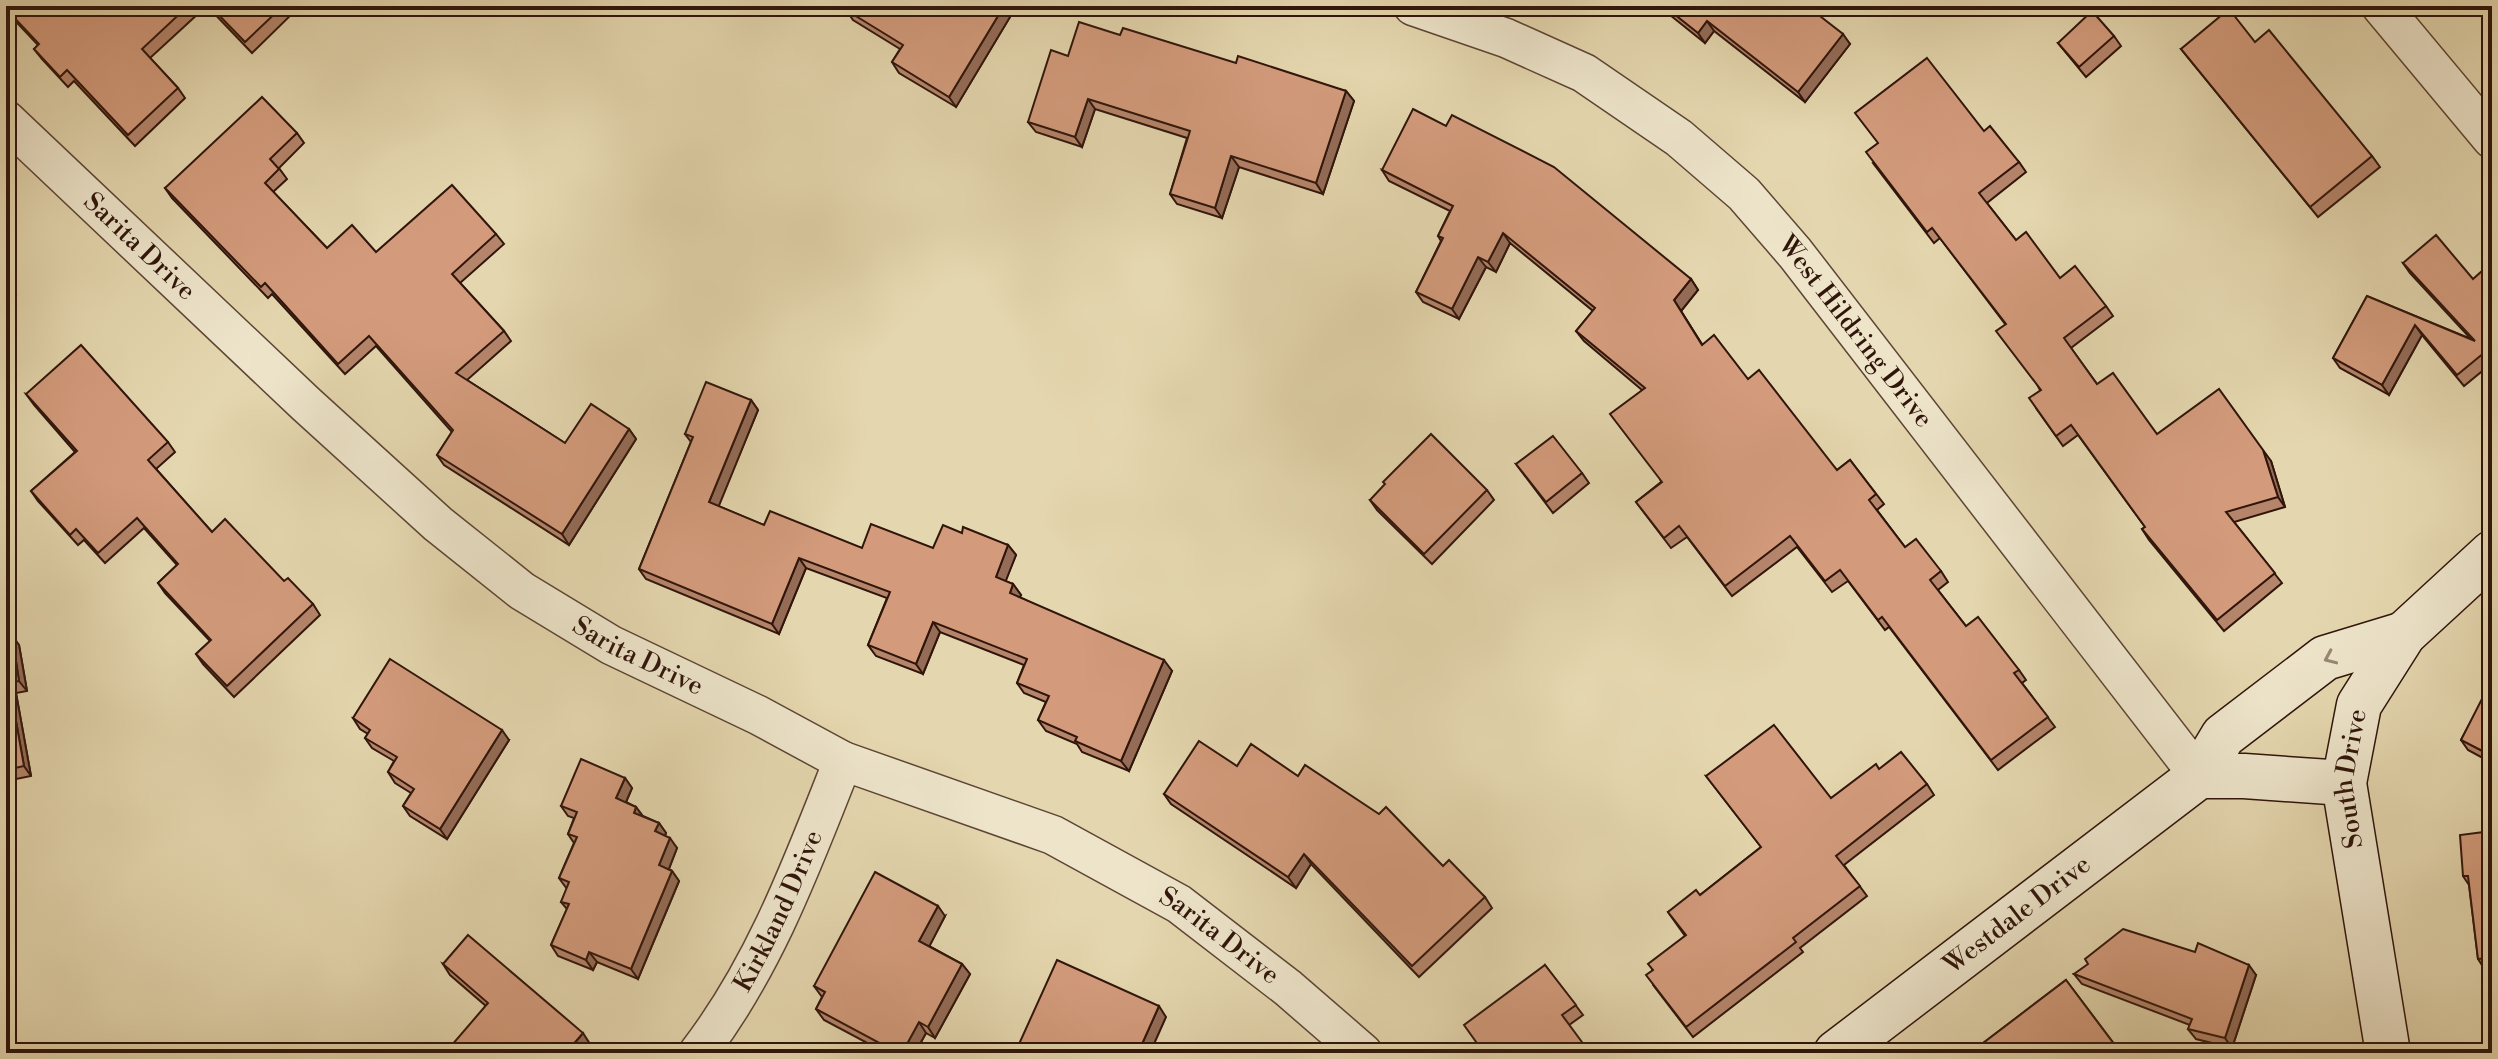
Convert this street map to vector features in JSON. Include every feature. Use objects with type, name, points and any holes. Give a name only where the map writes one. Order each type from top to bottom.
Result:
[{"type":"street","name":"West Hildring Drive","points":[[1413,6],[1506,38],[1584,73],[1679,138],[1744,194],[1795,253],[2199,776]]},
{"type":"street","points":[[2381,6],[2492,139]]},
{"type":"street","name":"Sarita Drive","points":[[6,120],[306,404],[438,524],[522,591],[611,645],[758,715],[843,761],[1053,835],[1179,904],[1288,988],[1363,1053]]},
{"type":"street","name":"South Drive","points":[[2388,1053],[2344,783],[2359,705],[2404,634],[2492,553]]},
{"type":"street","name":"Westdale Drive","points":[[1836,1053],[2199,776],[2223,736],[2325,658],[2404,634]]},
{"type":"street","name":"Kirkland Drive","points":[[698,1053],[724,1019],[781,915],[843,761]]},
{"type":"street","points":[[2199,776],[2344,783]]},
{"type":"building","points":[[6,6],[188,6],[142,49],[178,88],[128,135],[67,70],[60,77],[34,49],[39,44]]},
{"type":"building","points":[[210,6],[283,6],[245,42]]},
{"type":"building","points":[[848,6],[1004,6],[949,97],[892,62],[903,45],[846,10]]},
{"type":"building","points":[[1664,6],[1807,6],[1843,34],[1798,92],[1707,21],[1698,33]]},
{"type":"building","points":[[2229,9],[2255,42],[2269,30],[2372,156],[2310,207],[2181,49]]},
{"type":"building","points":[[2092,11],[2114,36],[2079,67],[2058,43]]},
{"type":"building","points":[[1079,22],[1120,35],[1123,28],[1236,63],[1238,56],[1346,91],[1316,183],[1231,156],[1215,208],[1170,194],[1190,131],[1088,99],[1075,137],[1028,122],[1051,50],[1068,56]]},
{"type":"building","points":[[1927,58],[1984,131],[1990,126],[2019,162],[1979,193],[2016,240],[2026,232],[2060,278],[2075,266],[2106,306],[2064,338],[2097,384],[2113,373],[2157,434],[2219,389],[2263,450],[2278,497],[2226,512],[2275,573],[2217,620],[2142,529],[2145,527],[2071,425],[2056,436],[2029,398],[2041,390],[1996,331],[2006,324],[1932,228],[1927,232],[1866,152],[1878,143],[1855,113]]},
{"type":"building","points":[[262,97],[297,133],[270,159],[279,169],[265,183],[327,248],[352,225],[376,252],[452,185],[496,234],[452,274],[504,331],[456,373],[565,443],[591,404],[629,429],[562,534],[437,455],[453,430],[369,336],[338,364],[265,283],[261,287],[165,188]]},
{"type":"building","points":[[1413,109],[1446,126],[1452,115],[1554,167],[1691,279],[1674,300],[1702,345],[1714,335],[1748,379],[1759,370],[1837,470],[1850,460],[1876,494],[1869,500],[1905,547],[1916,539],[1941,571],[1930,580],[1966,626],[1978,617],[2019,670],[2014,673],[2048,717],[1991,760],[1882,617],[1878,620],[1840,570],[1825,581],[1790,536],[1725,586],[1679,526],[1664,538],[1636,502],[1662,482],[1610,414],[1645,388],[1576,331],[1595,308],[1503,233],[1488,262],[1478,257],[1452,309],[1416,292],[1443,238],[1438,236],[1453,206],[1382,170]]},
{"type":"building","points":[[2436,235],[2473,279],[2482,271],[2492,283],[2492,359],[2485,352],[2457,375],[2415,325],[2382,385],[2333,358],[2367,296],[2475,341],[2403,263]]},
{"type":"building","points":[[81,345],[168,442],[148,460],[212,532],[225,519],[284,581],[288,578],[313,604],[227,686],[196,654],[211,640],[158,583],[178,564],[137,518],[98,553],[76,529],[70,535],[31,491],[77,451],[26,394]]},
{"type":"building","points":[[706,382],[751,400],[709,502],[764,525],[770,511],[862,548],[871,524],[933,548],[943,525],[962,533],[963,527],[1008,545],[996,577],[1013,584],[1010,593],[1164,660],[1121,761],[1075,741],[1077,737],[1038,720],[1049,696],[1017,683],[1027,659],[933,622],[916,664],[868,645],[890,592],[799,558],[772,624],[639,569],[693,437],[685,434]]},
{"type":"building","points":[[1431,434],[1487,490],[1424,554],[1370,500],[1385,484],[1383,482]]},
{"type":"building","points":[[1553,436],[1582,473],[1546,502],[1516,464]]},
{"type":"building","points":[[12,635],[19,681],[9,682],[24,766],[6,770],[6,636]]},
{"type":"building","points":[[390,659],[502,730],[440,829],[403,806],[414,789],[388,772],[397,757],[365,738],[370,730],[353,718]]},
{"type":"building","points":[[2492,682],[2492,756],[2461,740]]},
{"type":"building","points":[[1774,725],[1831,798],[1876,764],[1879,769],[1901,752],[1927,784],[1836,856],[1860,886],[1793,938],[1796,942],[1686,1027],[1646,975],[1653,970],[1648,964],[1686,935],[1668,912],[1696,890],[1700,895],[1761,847],[1706,776]]},
{"type":"building","points":[[1199,741],[1237,766],[1251,744],[1298,776],[1305,765],[1379,814],[1386,807],[1443,866],[1449,860],[1485,897],[1412,966],[1304,854],[1288,877],[1164,794]]},
{"type":"building","points":[[581,759],[625,778],[616,798],[636,807],[634,813],[659,823],[655,831],[670,838],[659,865],[672,871],[631,969],[589,952],[586,960],[551,945],[569,904],[561,902],[569,882],[559,878],[577,837],[568,834],[577,812],[561,806]]},
{"type":"building","points":[[2492,831],[2492,1019],[2487,958],[2478,959],[2468,876],[2463,876],[2460,835]]},
{"type":"building","points":[[875,872],[938,906],[919,941],[962,964],[928,1027],[919,1022],[902,1053],[816,1009],[825,992],[814,986]]},
{"type":"building","points":[[2123,929],[2195,952],[2198,943],[2249,965],[2225,1038],[2188,1029],[2192,1019],[2074,974],[2088,964],[2085,959]]},
{"type":"building","points":[[468,935],[583,1033],[566,1053],[445,1053],[488,1003],[443,964]]},
{"type":"building","points":[[1057,960],[1159,1006],[1138,1053],[1015,1053]]},
{"type":"building","points":[[1545,965],[1576,1005],[1562,1015],[1590,1053],[1484,1053],[1464,1025]]},
{"type":"building","points":[[2066,980],[2117,1048],[2110,1053],[1970,1053]]},
{"type":"building","points":[[2488,1034],[2492,1034],[2492,1053],[2490,1053]]}]
